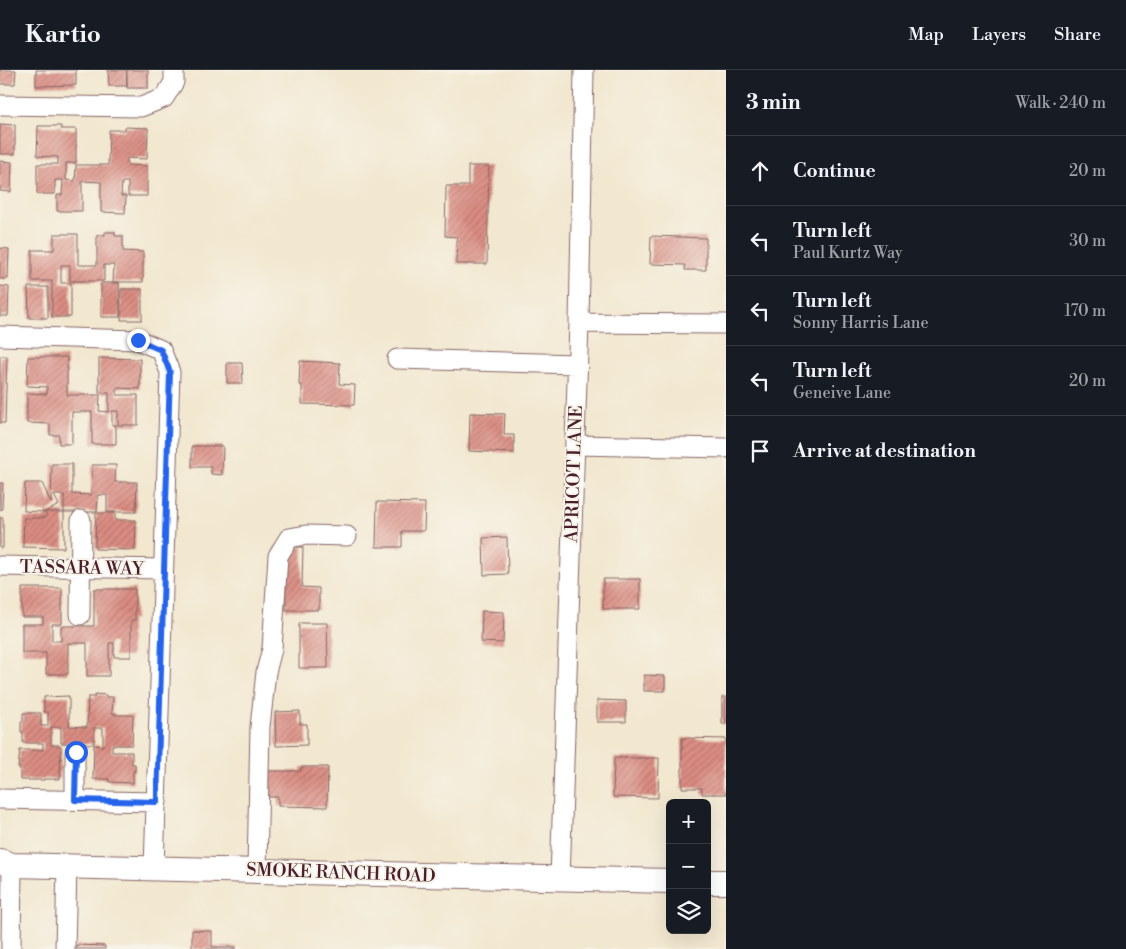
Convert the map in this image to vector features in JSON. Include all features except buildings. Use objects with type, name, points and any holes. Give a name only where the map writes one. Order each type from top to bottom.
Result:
[{"type":"main road","name":"SMOKE RANCH ROAD","points":[[4,866],[257,870],[666,881]]},
{"type":"main road","points":[[711,882],[726,882]]},
{"type":"street","points":[[0,105],[141,107],[164,98],[174,82],[174,70]]},
{"type":"street","name":"APRICOT LANE","points":[[560,878],[579,323],[584,70]]},
{"type":"street","points":[[579,323],[726,324]]},
{"type":"street","points":[[0,336],[138,340],[161,350],[170,372],[154,868]]},
{"type":"street","points":[[397,359],[577,364]]},
{"type":"street","points":[[575,445],[726,448]]},
{"type":"street","points":[[80,615],[81,520]]},
{"type":"street","points":[[257,870],[260,727],[266,672],[272,649],[278,556],[289,538],[306,535],[347,536]]},
{"type":"street","name":"TASSARA WAY","points":[[0,566],[163,570]]},
{"type":"street","points":[[75,800],[76,752]]},
{"type":"street","points":[[0,799],[157,802]]},
{"type":"street","points":[[4,866],[11,949]]},
{"type":"street","points":[[65,949],[67,866]]},
{"type":"route","points":[[76,752],[75,800],[157,802],[170,372],[161,350],[138,340]]}]
